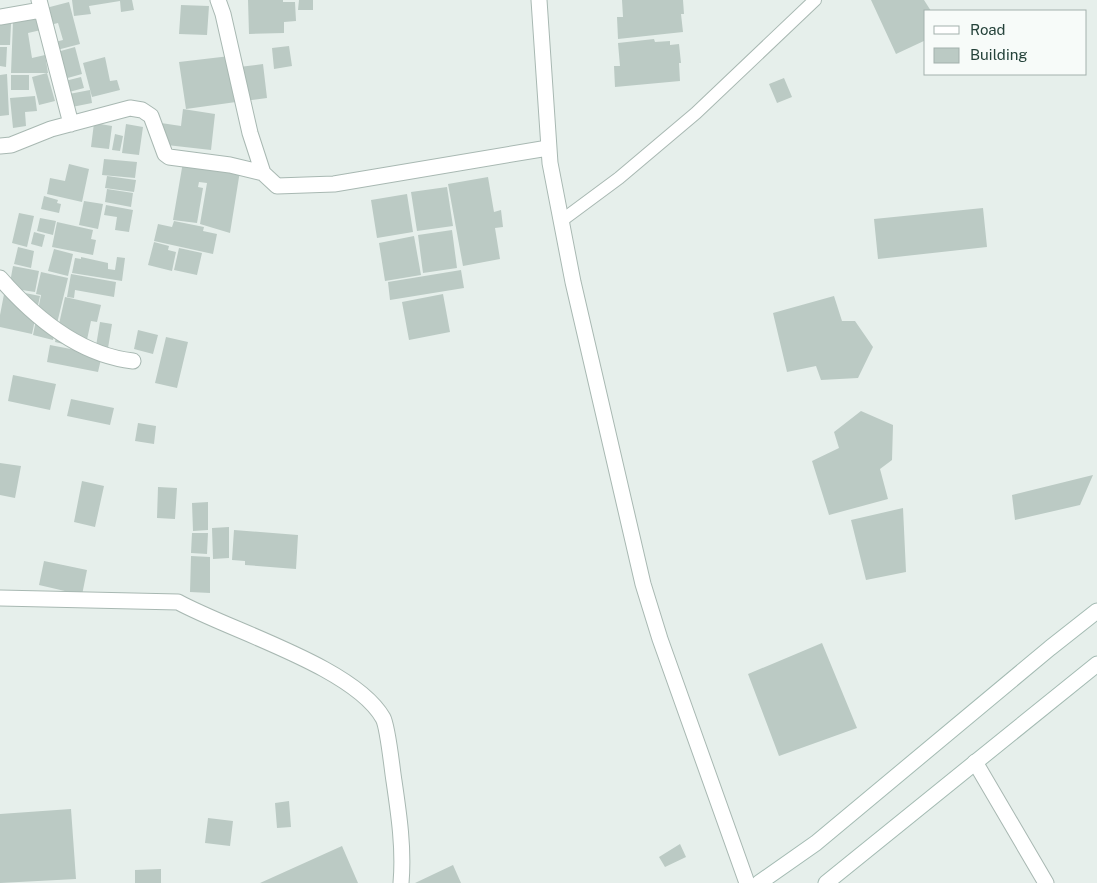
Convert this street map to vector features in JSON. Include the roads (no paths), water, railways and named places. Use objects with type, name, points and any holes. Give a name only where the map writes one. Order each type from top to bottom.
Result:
[{"type":"street","points":[[218,0],[223,14],[250,133],[264,173],[277,186],[334,184],[548,148]]},
{"type":"street","points":[[540,0],[548,148],[576,291],[643,584],[660,639],[748,883]]},
{"type":"street","points":[[0,17],[40,5],[71,124]]},
{"type":"street","points":[[0,146],[11,145],[51,129],[130,108],[142,110],[151,116],[166,154],[169,157],[230,165],[264,173]]},
{"type":"street","points":[[0,278],[20,300],[79,345],[115,359],[133,361]]},
{"type":"street","points":[[0,598],[178,602],[196,612],[302,658],[338,677],[369,700],[384,719],[401,828],[401,883]]},
{"type":"street","points":[[759,883],[816,843],[1097,611]]},
{"type":"street","points":[[826,883],[1097,664]]},
{"type":"street","points":[[975,762],[1046,883]]},
{"type":"lane","points":[[561,221],[619,178],[696,113],[814,0]]}]
